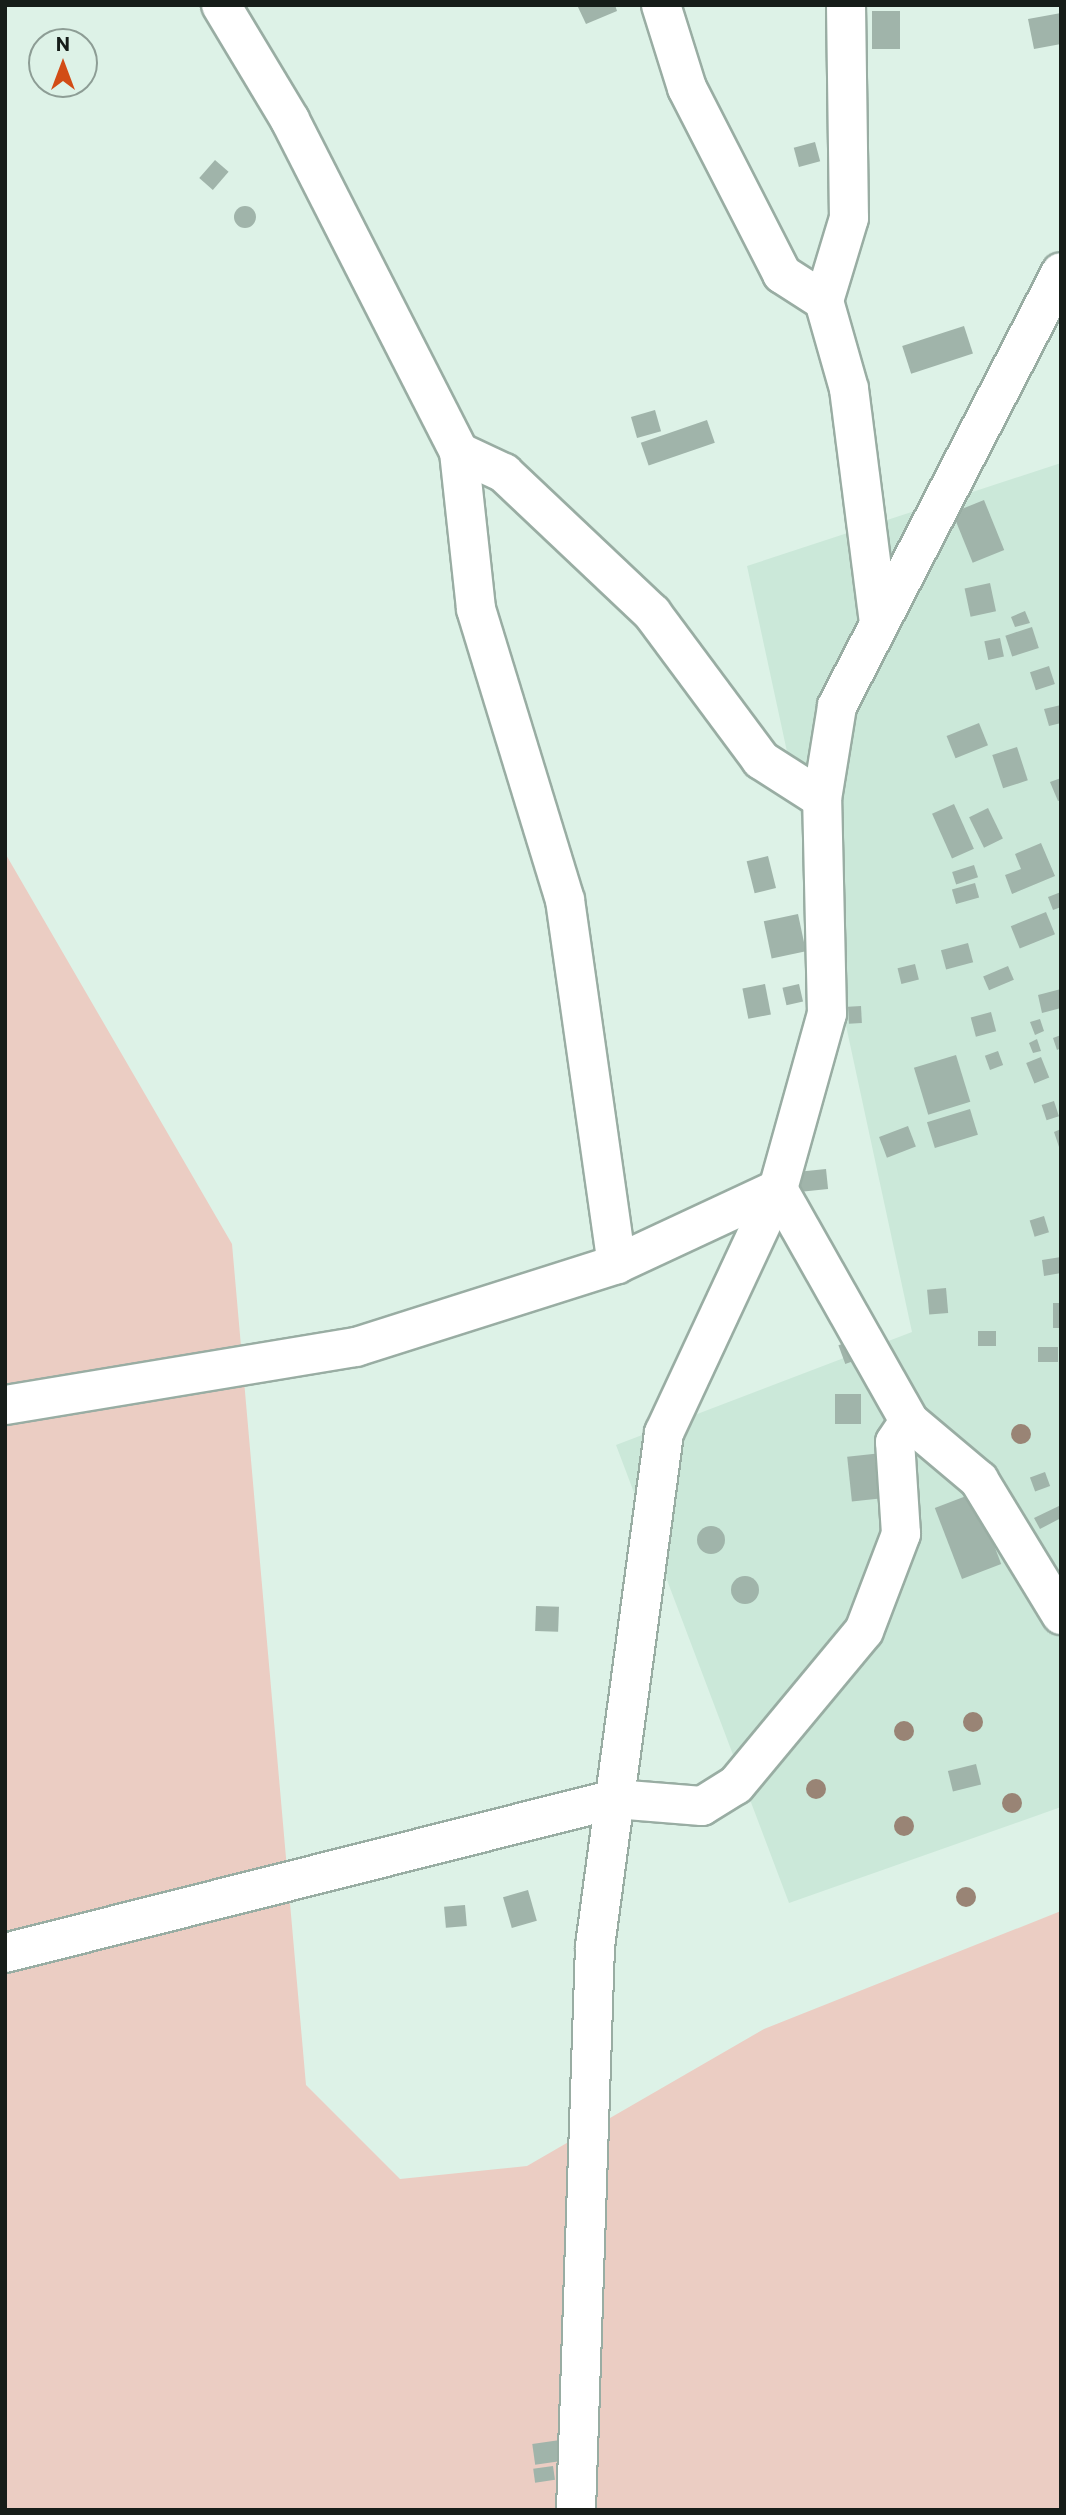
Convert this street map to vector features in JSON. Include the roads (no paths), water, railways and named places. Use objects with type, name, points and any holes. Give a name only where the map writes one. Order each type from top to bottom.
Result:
[{"type":"street","points":[[221,5],[290,120],[459,452],[476,609],[565,900],[617,1264]]},
{"type":"street","points":[[661,5],[687,88],[782,274],[824,301]]},
{"type":"street","points":[[846,5],[849,218],[824,301],[849,389],[879,623]]},
{"type":"street","points":[[576,2510],[595,1946],[664,1433],[778,1189],[827,1014],[822,799],[837,706],[1061,272]]},
{"type":"street","points":[[459,452],[504,473],[652,613],[761,760],[822,799]]},
{"type":"street","points":[[5,1405],[356,1348],[617,1264],[778,1189]]},
{"type":"street","points":[[778,1189],[909,1421],[979,1480],[1061,1615]]},
{"type":"street","points":[[5,1953],[615,1799],[702,1805],[736,1785],[864,1631],[901,1534],[895,1442],[909,1421]]}]
